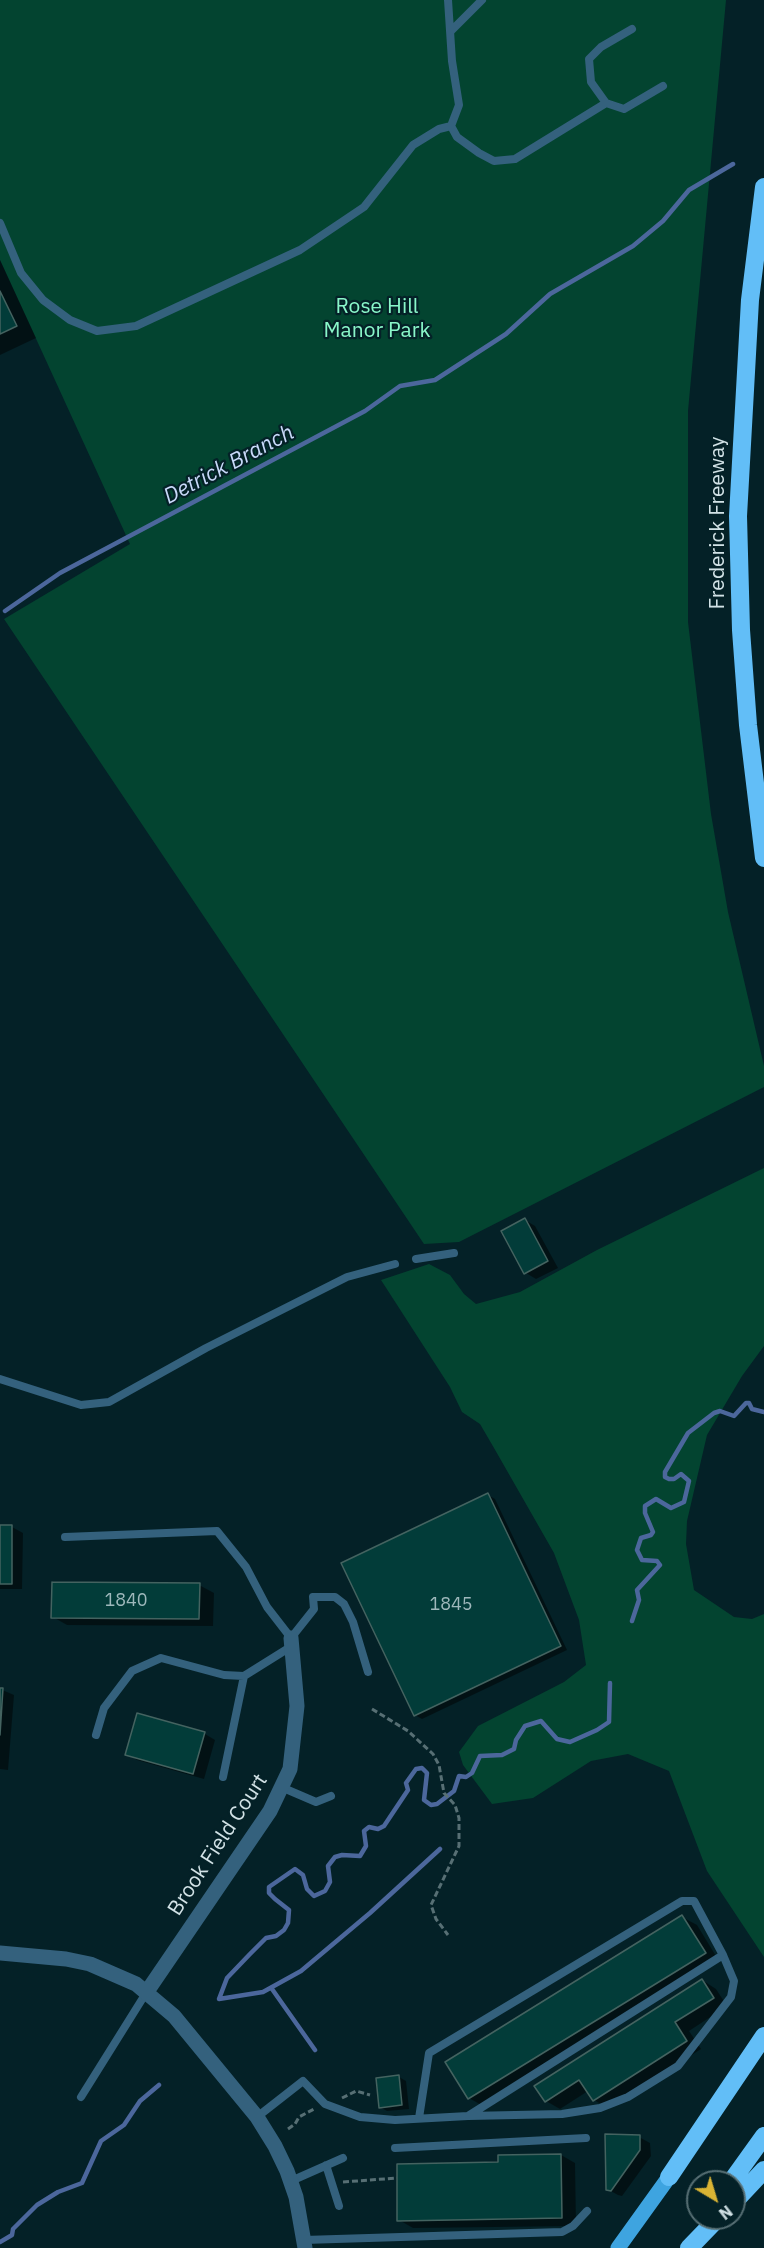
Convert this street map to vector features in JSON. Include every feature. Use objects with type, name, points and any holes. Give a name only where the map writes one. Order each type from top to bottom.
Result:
[{"type":"highway","name":"Frederick Freeway","points":[[764,187],[750,300],[738,516],[741,630],[749,737],[764,858]]},
{"type":"highway","points":[[669,2177],[764,2036]]},
{"type":"highway","points":[[740,2170],[764,2136]]},
{"type":"highway","points":[[746,2189],[764,2169]]},
{"type":"highway","points":[[683,2248],[696,2230]]},
{"type":"highway","points":[[689,2248],[706,2230]]},
{"type":"main road","points":[[618,2248],[669,2177]]},
{"type":"street","name":"Brook Field Court","points":[[146,1993],[270,1810],[290,1769],[297,1706],[291,1642]]},
{"type":"street","points":[[0,1953],[66,1959],[90,1964],[136,1984],[174,2016],[257,2117],[275,2146],[291,2181],[305,2244]]},
{"type":"lane","points":[[448,0],[452,61],[459,105],[451,126],[457,137],[479,153],[494,161],[515,159],[606,103]]},
{"type":"lane","points":[[451,31],[482,0]]},
{"type":"lane","points":[[632,29],[601,47],[589,58],[591,82],[606,103],[624,109],[663,86]]},
{"type":"lane","points":[[0,223],[21,273],[52,307],[70,320],[97,331],[136,326],[300,250],[364,207],[413,145],[439,129],[451,126]]},
{"type":"lane","points":[[416,1259],[454,1253]]},
{"type":"lane","points":[[0,1379],[81,1405],[109,1402],[206,1348],[347,1277],[395,1264]]},
{"type":"lane","points":[[65,1537],[217,1531],[246,1568],[267,1607],[291,1642]]},
{"type":"lane","points":[[96,1735],[104,1708],[132,1671],[161,1658],[224,1675],[244,1676],[291,1642],[314,1609],[313,1597],[335,1598],[344,1604],[353,1622],[368,1672]]},
{"type":"lane","points":[[223,1777],[244,1676]]},
{"type":"lane","points":[[281,1787],[316,1802],[332,1796]]},
{"type":"lane","points":[[257,2117],[303,2081],[325,2104],[360,2117],[418,2118],[562,2114],[600,2108],[628,2097],[678,2066],[731,1997],[734,1980],[693,1901],[682,1901],[429,2053],[418,2118]]},
{"type":"lane","points":[[468,2116],[723,1955]]},
{"type":"lane","points":[[81,2097],[146,1993]]},
{"type":"lane","points":[[395,2148],[586,2138]]},
{"type":"lane","points":[[291,2181],[343,2158]]},
{"type":"lane","points":[[326,2165],[339,2206]]},
{"type":"lane","points":[[305,2244],[562,2232],[573,2226],[587,2211]]},
{"type":"path","points":[[372,1709],[408,1731],[433,1754],[439,1765],[444,1792],[455,1805],[459,1818],[459,1846],[431,1905],[436,1919],[448,1935]]},
{"type":"path","points":[[331,2184],[397,2178]]},
{"type":"green space","name":"Rose Hill Manor Park","points":[[0,0],[726,0],[688,411],[688,622],[711,814],[728,912],[764,1066],[764,1087],[459,1242],[424,1244],[4,619],[130,544],[0,260]]},
{"type":"green space","points":[[764,1168],[764,1346],[742,1376],[707,1435],[687,1521],[686,1544],[694,1590],[734,1617],[752,1619],[764,1614],[764,1957],[707,1871],[669,1771],[628,1754],[591,1761],[533,1798],[492,1804],[463,1765],[459,1752],[478,1726],[564,1682],[586,1665],[579,1620],[554,1553],[494,1448],[480,1424],[462,1412],[450,1387],[381,1280],[429,1264],[450,1275],[464,1294],[476,1304],[520,1292],[597,1250]]},
{"type":"building","points":[[0,291],[17,326],[0,334]]},
{"type":"building","points":[[525,1218],[548,1261],[524,1274],[501,1231]]},
{"type":"building","points":[[488,1493],[561,1646],[414,1716],[341,1563]]},
{"type":"building","points":[[0,1525],[12,1525],[12,1584],[0,1584]]},
{"type":"building","points":[[52,1582],[200,1583],[199,1619],[51,1618]]},
{"type":"building","points":[[0,1688],[3,1688],[0,1735]]},
{"type":"building","points":[[137,1713],[205,1732],[193,1774],[125,1755]]},
{"type":"building","points":[[682,1915],[706,1953],[468,2099],[445,2062]]},
{"type":"building","points":[[702,1979],[714,1998],[675,2022],[687,2041],[593,2101],[579,2080],[545,2102],[534,2086]]},
{"type":"building","points":[[399,2075],[402,2105],[379,2108],[376,2078]]},
{"type":"building","points":[[605,2134],[640,2135],[640,2150],[611,2191],[606,2190]]},
{"type":"building","points":[[561,2154],[562,2218],[397,2221],[397,2164],[498,2162],[498,2155]]},
{"type":"waterway","name":"Detrick Branch","points":[[5,611],[60,573],[365,411],[400,386],[435,380],[506,334],[550,294],[633,246],[663,221],[689,190],[733,164]]},
{"type":"waterway","points":[[632,1621],[639,1600],[637,1590],[660,1565],[657,1561],[642,1560],[637,1550],[641,1538],[653,1532],[645,1513],[645,1506],[656,1499],[671,1508],[684,1502],[689,1481],[681,1474],[674,1479],[669,1479],[665,1477],[665,1472],[688,1433],[714,1413],[720,1411],[734,1416],[746,1403],[749,1403],[752,1409],[764,1412]]},
{"type":"waterway","points":[[440,1849],[370,1913],[301,1971],[263,1992],[219,1999],[227,1978],[266,1938],[276,1936],[284,1930],[288,1923],[289,1910],[269,1893],[269,1887],[295,1869],[303,1875],[307,1889],[314,1896],[325,1891],[330,1882],[328,1866],[335,1857],[360,1856],[366,1846],[364,1831],[369,1827],[378,1829],[384,1826],[408,1790],[406,1783],[416,1769],[422,1768],[427,1773],[424,1800],[431,1805],[437,1804],[454,1791],[459,1776],[466,1777],[472,1773],[480,1756],[502,1755],[514,1749],[516,1740],[525,1726],[541,1721],[557,1739],[570,1742],[597,1730],[609,1722],[610,1683]]},
{"type":"waterway","points":[[272,1989],[315,2050]]},
{"type":"waterway","points":[[0,2242],[12,2235],[13,2229],[37,2205],[58,2192],[82,2183],[101,2141],[124,2125],[140,2101],[159,2085]]}]
